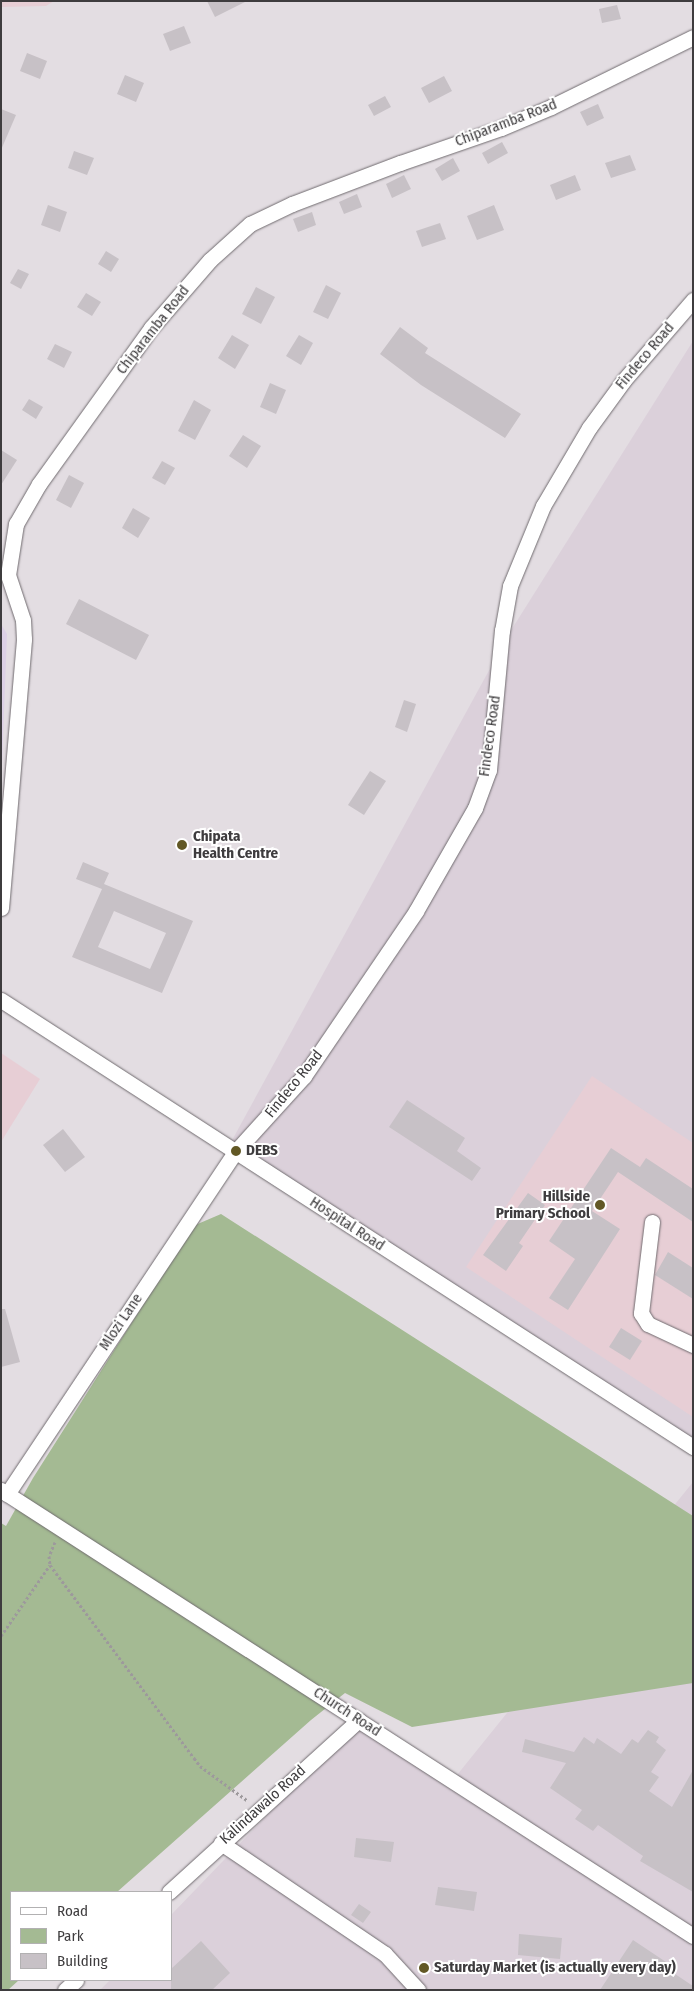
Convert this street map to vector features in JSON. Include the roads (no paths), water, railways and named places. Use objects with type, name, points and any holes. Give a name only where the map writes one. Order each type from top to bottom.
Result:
[{"type":"street","name":"Chiparamba Road","points":[[1,908],[24,639],[23,620],[4,572],[16,524],[39,484],[151,328],[210,260],[250,224],[292,204],[400,163],[501,128],[551,107],[693,36]]},
{"type":"street","name":"Findeco Road","points":[[236,1151],[304,1076],[416,911],[475,808],[489,770],[502,631],[510,586],[542,506],[589,428],[624,380],[693,300]]},
{"type":"street","name":"Hospital Road","points":[[1,1000],[693,1447]]},
{"type":"street","name":"Mlozi Lane","points":[[4,1492],[236,1151]]},
{"type":"street","points":[[652,1222],[641,1313],[648,1324],[693,1345]]},
{"type":"street","name":"Church Road","points":[[4,1492],[693,1936]]},
{"type":"street","name":"Kalindawalo Road","points":[[170,1891],[359,1720]]},
{"type":"street","points":[[221,1843],[385,1954],[418,1990]]},
{"type":"street","points":[[65,1990],[75,1981]]},
{"type":"place","name":"Chipata Health Centre","points":[[182,845]]},
{"type":"place","name":"DEBS","points":[[236,1151]]},
{"type":"place","name":"Hillside Primary School","points":[[600,1205]]},
{"type":"place","name":"Saturday Market (is actually every day)","points":[[424,1968]]}]
